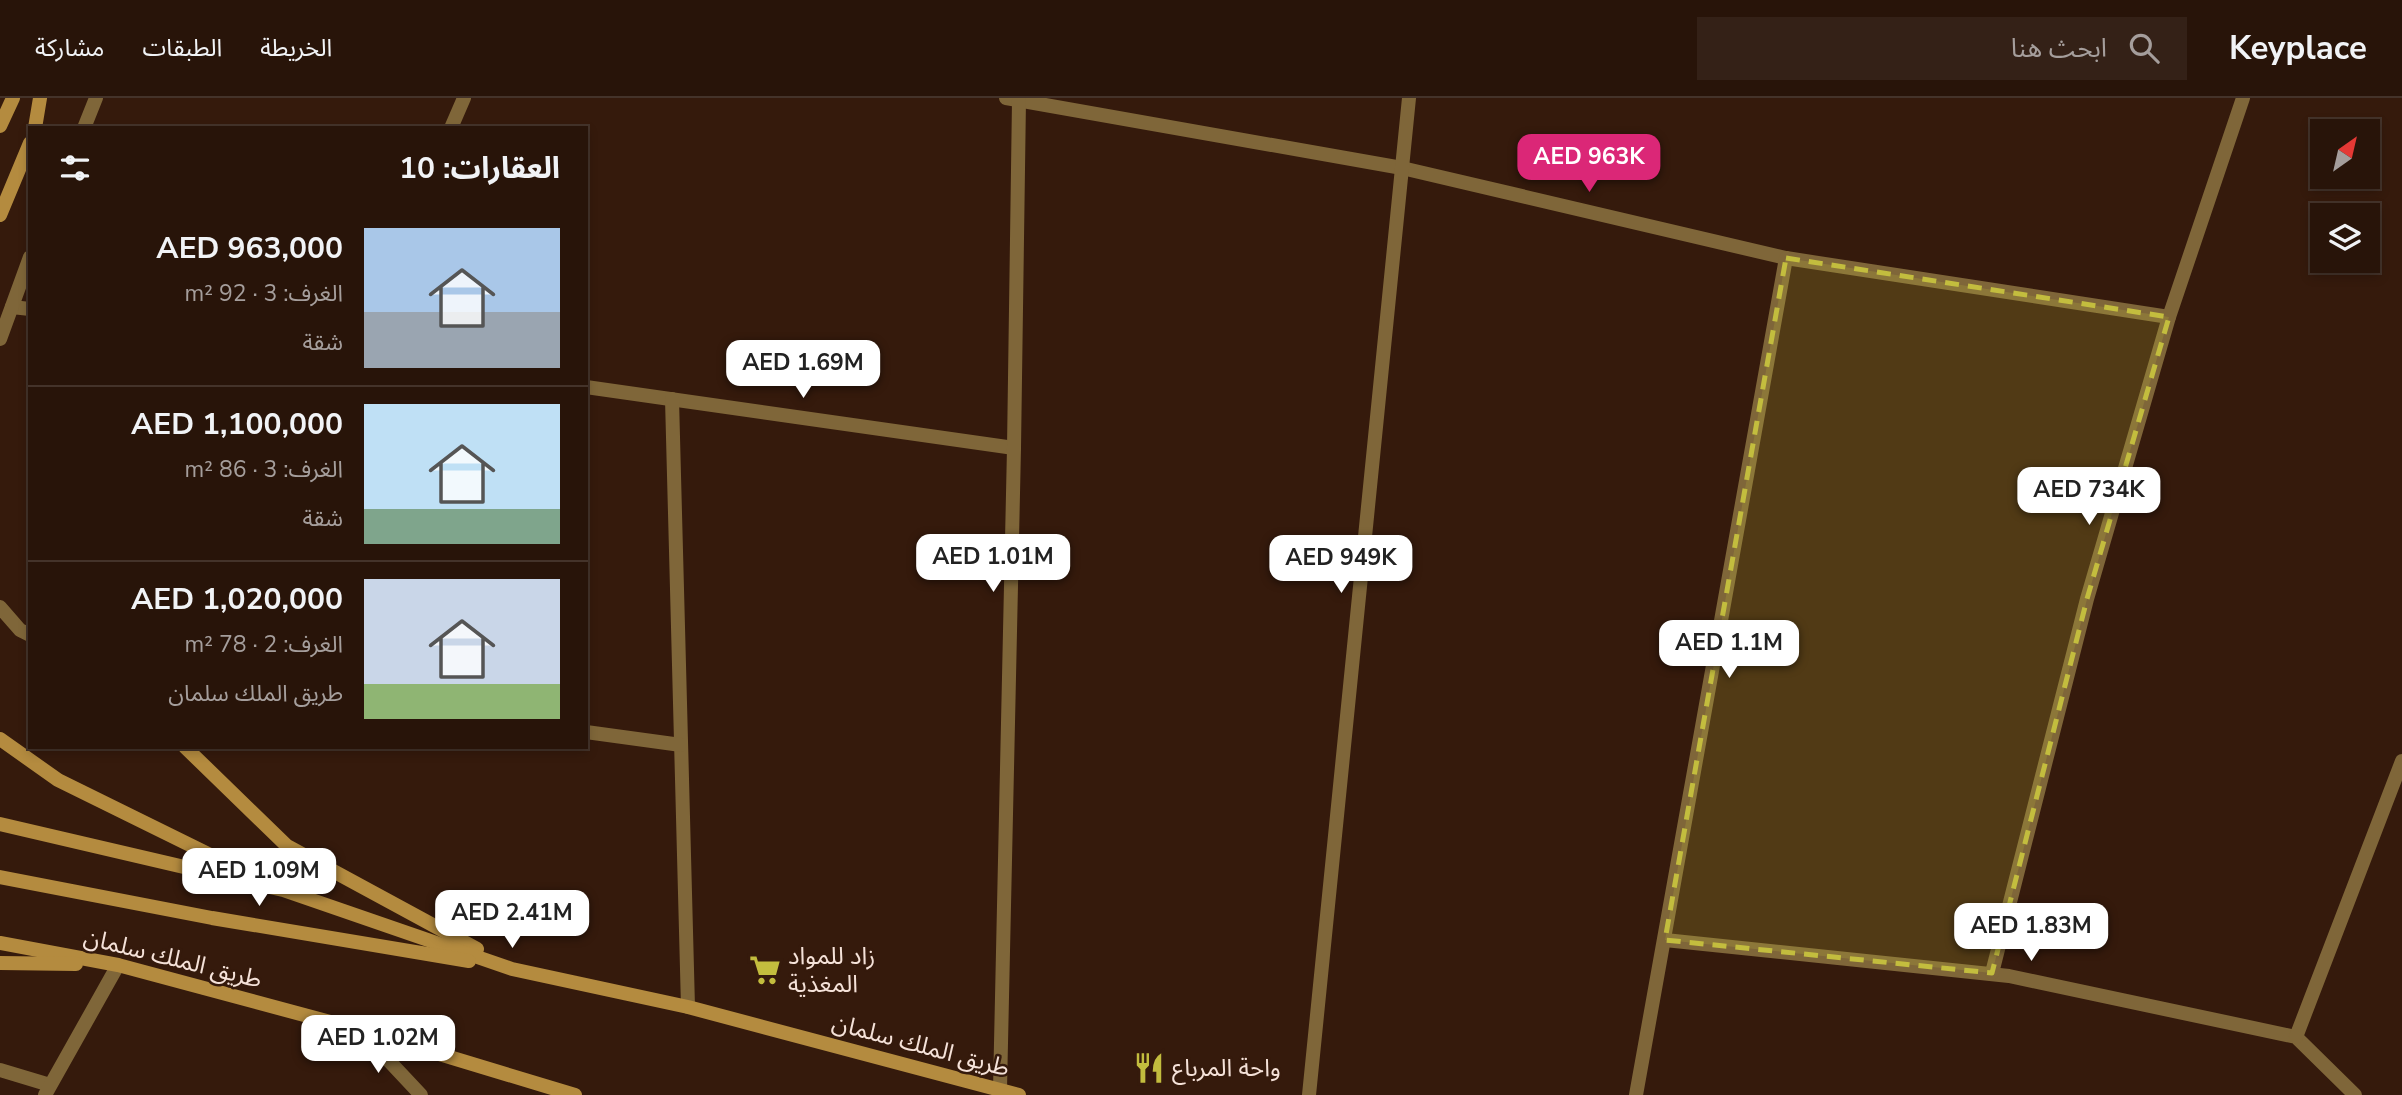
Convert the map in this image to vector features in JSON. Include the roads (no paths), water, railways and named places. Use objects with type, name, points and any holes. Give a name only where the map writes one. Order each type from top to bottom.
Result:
[{"type":"main road","points":[[0,126],[13,98]]},
{"type":"main road","points":[[35,126],[40,98]]},
{"type":"main road","points":[[0,215],[28,149]]},
{"type":"main road","points":[[0,739],[58,780],[283,890]]},
{"type":"main road","points":[[187,749],[287,846],[512,968]]},
{"type":"main road","name":"طريق الملك سلمان","points":[[0,824],[283,890],[512,968],[688,1007],[1019,1095]]},
{"type":"main road","points":[[0,877],[212,918],[512,968]]},
{"type":"main road","name":"طريق الملك سلمان","points":[[0,943],[118,965],[360,1030],[575,1095]]},
{"type":"main road","points":[[0,962],[118,965]]},
{"type":"street","points":[[85,126],[96,98]]},
{"type":"street","points":[[452,126],[464,98]]},
{"type":"street","points":[[1309,1095],[1409,98]]},
{"type":"street","points":[[1992,973],[2087,599],[2169,317],[2243,98]]},
{"type":"street","points":[[1000,1089],[1014,448],[1012,99],[1402,168],[1786,258],[2169,317]]},
{"type":"street","points":[[1636,1095],[1786,258]]},
{"type":"street","points":[[0,339],[28,263]]},
{"type":"street","points":[[12,307],[28,310]]},
{"type":"street","points":[[588,387],[1014,448]]},
{"type":"street","points":[[672,400],[688,1007]]},
{"type":"street","points":[[0,607],[20,630],[28,634]]},
{"type":"street","points":[[588,732],[681,745]]},
{"type":"street","points":[[2296,1037],[2402,761]]},
{"type":"street","points":[[1665,940],[1992,973],[2296,1037],[2355,1095]]},
{"type":"street","points":[[0,1070],[48,1090],[118,965]]},
{"type":"street","points":[[360,1030],[421,1095]]},
{"type":"place","name":"زاد للمواد المغذية","points":[[765,970]]},
{"type":"place","name":"واحة المرباع","points":[[1149,1068]]}]
